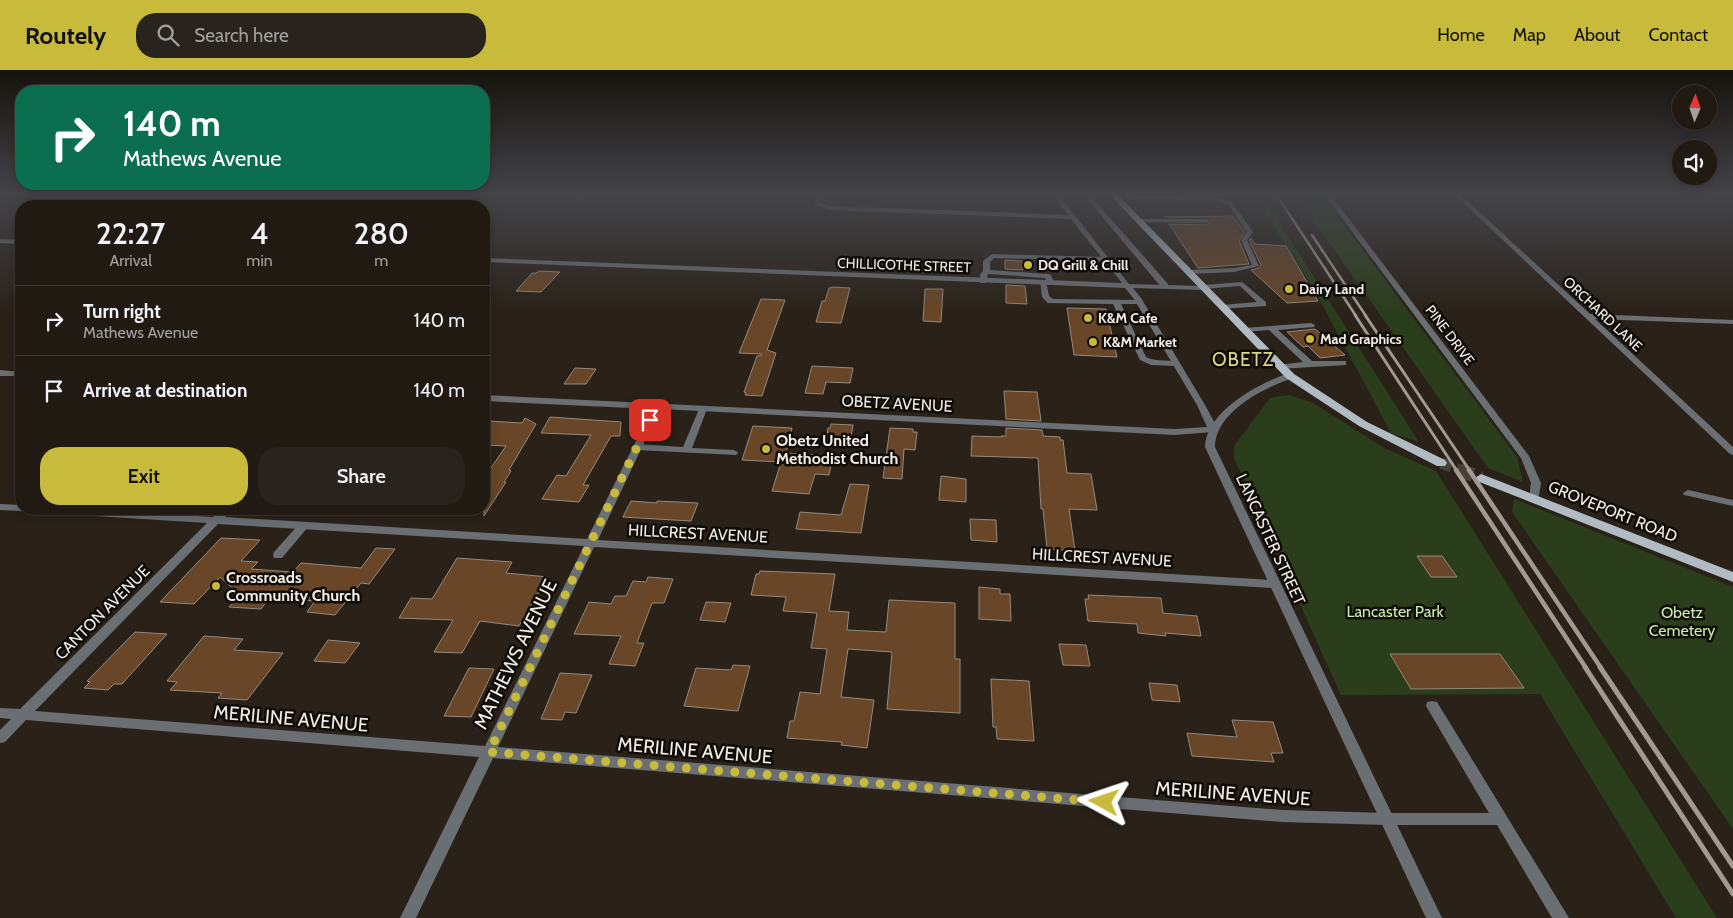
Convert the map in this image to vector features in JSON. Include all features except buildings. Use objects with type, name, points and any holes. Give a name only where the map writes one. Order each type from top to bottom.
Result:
[{"type":"main road","points":[[1152,234],[1290,376],[1364,426],[1403,447],[1441,463]]},
{"type":"main road","name":"GROVEPORT ROAD","points":[[1481,478],[1733,577]]},
{"type":"street","name":"LANCASTER STREET","points":[[1087,234],[1128,285],[1201,405],[1212,429],[1210,440],[1213,453],[1434,918]]},
{"type":"street","points":[[1120,234],[1165,286]]},
{"type":"street","points":[[1189,272],[1234,270],[1256,266],[1244,240],[1249,234]]},
{"type":"street","name":"PINE DRIVE","points":[[1357,234],[1526,458],[1536,483],[1534,499]]},
{"type":"street","name":"ORCHARD LANE","points":[[1498,234],[1733,452]]},
{"type":"street","points":[[0,241],[15,242]]},
{"type":"street","points":[[983,281],[984,274],[987,272],[987,258],[1001,255],[1107,259]]},
{"type":"street","name":"CHILLICOTHE STREET","points":[[490,260],[983,281],[1203,287],[1242,284],[1263,304],[1222,307]]},
{"type":"street","points":[[987,272],[1048,276],[1046,298],[1051,301],[1139,302]]},
{"type":"street","points":[[1116,302],[1143,358],[1151,363],[1176,364]]},
{"type":"street","points":[[1587,316],[1733,322]]},
{"type":"street","points":[[1244,330],[1311,325]]},
{"type":"street","points":[[1271,328],[1310,364]]},
{"type":"street","points":[[1281,367],[1343,363]]},
{"type":"street","points":[[0,373],[15,374]]},
{"type":"street","points":[[1212,429],[1249,393],[1263,385],[1290,376]]},
{"type":"street","name":"OBETZ AVENUE","points":[[490,398],[1174,432],[1212,429]]},
{"type":"street","name":"MATHEWS AVENUE","points":[[408,918],[657,406]]},
{"type":"street","points":[[686,450],[703,409]]},
{"type":"street","points":[[637,447],[733,453]]},
{"type":"street","points":[[1688,493],[1733,503]]},
{"type":"street","points":[[0,507],[15,508]]},
{"type":"street","name":"HILLCREST AVENUE","points":[[142,515],[1274,584]]},
{"type":"street","name":"CANTON AVENUE","points":[[0,738],[220,515]]},
{"type":"street","points":[[278,555],[304,525]]},
{"type":"street","points":[[1432,706],[1561,918]]},
{"type":"street","name":"MERILINE AVENUE","points":[[0,713],[1282,816],[1387,820],[1501,819]]},
{"type":"green space","points":[[1278,234],[1286,234],[1419,442],[1391,433],[1315,291]]},
{"type":"green space","points":[[1323,234],[1350,234],[1517,457],[1523,482],[1488,468]]},
{"type":"green space","name":"Lancaster Park","points":[[1289,395],[1313,403],[1384,448],[1436,471],[1717,918],[1676,918],[1540,694],[1341,695],[1234,458],[1234,446],[1270,398]]},
{"type":"green space","name":"Obetz Cemetery","points":[[1514,499],[1733,587],[1733,829],[1512,512]]},
{"type":"tunnel","points":[[1441,463],[1463,471]]},
{"type":"tunnel","points":[[1460,470],[1481,478]]},
{"type":"railway","points":[[1302,234],[1356,316]]},
{"type":"railway","points":[[1312,235],[1366,316]]},
{"type":"railway","points":[[1355,315],[1457,471]]},
{"type":"railway","points":[[1365,315],[1470,471]]},
{"type":"railway","points":[[1456,470],[1586,668]]},
{"type":"railway","points":[[1469,470],[1601,668]]},
{"type":"railway","points":[[1585,667],[1733,894]]},
{"type":"railway","points":[[1600,667],[1733,866]]},
{"type":"place","name":"DQ Grill & Chill","points":[[1028,265]]},
{"type":"place","name":"Dairy Land","points":[[1289,289]]},
{"type":"place","name":"K&M Cafe","points":[[1088,318]]},
{"type":"place","name":"Mad Graphics","points":[[1310,339]]},
{"type":"place","name":"K&M Market","points":[[1093,342]]},
{"type":"place","name":"Obetz United Methodist Church","points":[[766,449]]},
{"type":"place","name":"Crossroads Community Church","points":[[216,586]]},
{"type":"district","name":"OBETZ","points":[[1243,359]]},
{"type":"route","points":[[650,420],[489,752],[1104,802]]}]
